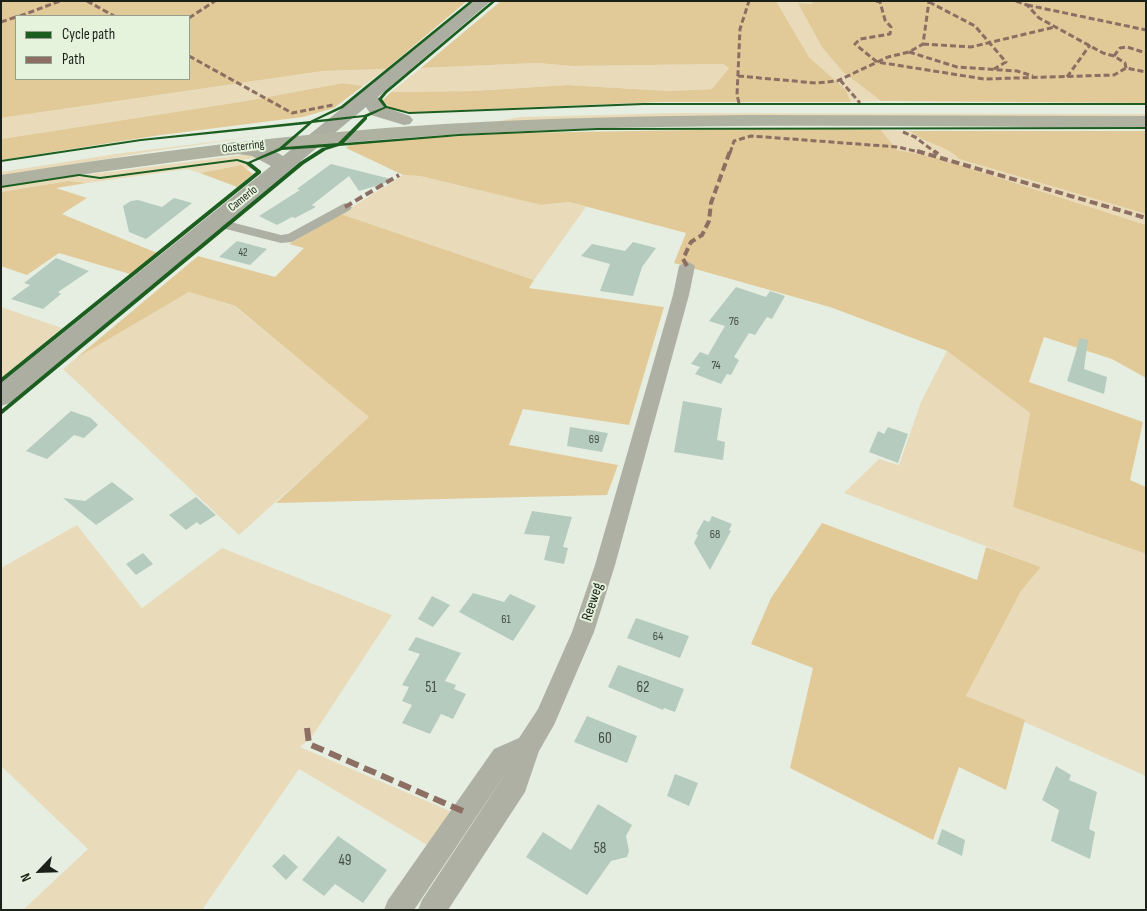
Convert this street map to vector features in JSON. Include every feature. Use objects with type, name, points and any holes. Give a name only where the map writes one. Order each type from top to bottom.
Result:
[{"type":"main road","name":"Camerlo","points":[[1,397],[484,1]]},
{"type":"main road","points":[[368,95],[377,110],[404,120]]},
{"type":"main road","name":"Oosterring","points":[[1,168],[220,136],[404,120],[556,113],[704,110],[1146,110]]},
{"type":"main road","name":"Oosterring","points":[[1,181],[230,148],[315,139],[577,124],[748,121],[1146,122]]},
{"type":"main road","points":[[230,148],[253,150],[277,160],[283,166]]},
{"type":"street","points":[[215,222],[281,239],[292,238],[345,208]]},
{"type":"street","name":"Reeweg","points":[[432,910],[516,783],[528,746],[546,717],[583,632],[651,402],[687,266]]},
{"type":"street","points":[[398,910],[503,758],[528,746]]},
{"type":"shaded area","points":[[1,1],[467,1],[386,69],[323,71],[1,118]]},
{"type":"shaded area","points":[[501,1],[776,1],[809,57],[846,90],[851,102],[660,102],[413,112],[396,110],[386,104],[383,100],[391,92],[473,91],[567,85],[669,91],[712,89],[729,68],[723,64],[572,66],[537,63],[421,68]]},
{"type":"shaded area","points":[[776,1],[813,1],[812,4],[798,3],[844,73],[881,101],[851,102],[846,90],[809,57]]},
{"type":"shaded area","points":[[813,1],[1146,1],[1146,103],[881,101],[844,73],[822,47],[798,3],[812,4]]},
{"type":"shaded area","points":[[537,63],[572,66],[723,64],[729,68],[712,89],[669,91],[567,85],[473,91],[391,92],[421,68]]},
{"type":"shaded area","points":[[386,69],[363,86],[343,83],[246,101],[1,139],[1,118],[323,71]]},
{"type":"shaded area","points":[[343,83],[363,86],[334,108],[303,117],[161,135],[1,160],[1,139],[246,101]]},
{"type":"shaded area","points":[[676,113],[1146,114],[1146,118],[390,128],[499,121],[520,117]]},
{"type":"shaded area","points":[[813,128],[881,130],[897,150],[934,157],[1146,225],[1146,378],[1112,359],[1044,337],[1029,382],[1143,422],[1130,480],[1146,487],[1146,554],[1013,507],[1030,413],[947,351],[830,307],[674,263],[686,233],[569,202],[541,205],[420,176],[403,175],[346,148],[349,145],[387,140],[516,133]]},
{"type":"shaded area","points":[[881,130],[910,131],[919,140],[949,149],[959,159],[1146,214],[1146,225],[935,158],[897,150]]},
{"type":"shaded area","points":[[910,131],[1146,131],[1146,214],[959,159],[947,150],[916,136]]},
{"type":"shaded area","points":[[267,135],[1,176],[1,172],[116,154]]},
{"type":"shaded area","points":[[250,154],[257,158],[102,177],[85,175]]},
{"type":"shaded area","points":[[233,161],[245,163],[255,168],[244,169],[241,165],[200,173],[187,169],[87,183],[68,181],[1,192],[1,188],[77,176],[101,179]]},
{"type":"shaded area","points":[[241,165],[253,174],[237,187],[200,173]]},
{"type":"shaded area","points":[[403,175],[420,176],[541,205],[569,202],[586,207],[534,280],[341,214]]},
{"type":"shaded area","points":[[68,181],[87,183],[56,188],[87,198],[62,214],[157,253],[130,274],[59,253],[27,275],[1,266],[1,192]]},
{"type":"shaded area","points":[[341,214],[534,280],[529,288],[664,307],[629,425],[523,409],[509,445],[618,465],[607,495],[276,503],[369,417],[235,306],[189,292],[75,359],[198,256],[275,277],[304,248],[289,244]]},
{"type":"shaded area","points":[[189,292],[234,306],[370,417],[239,535],[63,369],[75,359]]},
{"type":"shaded area","points":[[1,307],[62,328],[1,378]]},
{"type":"shaded area","points":[[947,351],[1030,413],[1013,507],[1146,554],[1146,776],[966,696],[1021,591],[1041,567],[844,493],[879,459],[899,465],[921,402]]},
{"type":"shaded area","points":[[822,523],[977,580],[986,547],[1041,567],[1021,591],[966,696],[1025,720],[1006,790],[959,767],[933,840],[790,768],[813,668],[751,644],[771,598]]},
{"type":"shaded area","points":[[77,525],[142,608],[222,548],[392,615],[311,738],[300,747],[450,811],[429,846],[299,769],[202,910],[23,910],[88,849],[1,766],[1,568]]},
{"type":"building","points":[[331,164],[395,180],[359,191],[349,176],[312,205],[316,207],[295,218],[292,217],[277,225],[259,216],[300,190],[297,189]]},
{"type":"building","points":[[174,198],[192,203],[146,239],[129,232],[123,206],[131,201],[138,200],[162,207]]},
{"type":"building","points":[[237,241],[267,249],[250,265],[219,257]]},
{"type":"building","points":[[633,242],[656,248],[642,267],[633,296],[600,291],[610,264],[581,256],[592,244],[625,251]]},
{"type":"building","points":[[56,258],[89,271],[58,292],[61,294],[43,309],[11,299],[30,285],[24,283]]},
{"type":"building","points":[[736,287],[766,297],[770,291],[785,296],[772,319],[767,317],[755,335],[749,333],[734,357],[739,360],[731,375],[727,374],[721,384],[695,374],[700,367],[691,364],[700,352],[708,355],[725,326],[709,321]]},
{"type":"building","points":[[1080,338],[1088,340],[1084,369],[1107,377],[1104,394],[1067,381]]},
{"type":"building","points":[[683,401],[722,408],[717,440],[725,442],[723,460],[674,452]]},
{"type":"building","points":[[71,411],[91,418],[98,425],[84,438],[74,435],[47,459],[26,451]]},
{"type":"building","points":[[570,427],[608,433],[602,452],[567,446]]},
{"type":"building","points":[[888,427],[908,434],[898,463],[869,452],[878,431],[884,434]]},
{"type":"building","points":[[112,482],[134,499],[96,525],[63,498],[85,501]]},
{"type":"building","points":[[196,497],[216,515],[200,525],[197,522],[186,530],[169,515]]},
{"type":"building","points":[[532,511],[572,517],[563,547],[568,548],[564,564],[544,560],[550,536],[524,534]]},
{"type":"building","points":[[712,516],[732,524],[729,530],[731,531],[710,570],[694,543],[698,535],[696,534],[704,520],[709,522]]},
{"type":"building","points":[[143,553],[153,564],[136,575],[126,564]]},
{"type":"building","points":[[473,593],[504,602],[510,594],[536,606],[513,641],[459,612]]},
{"type":"building","points":[[432,596],[450,605],[433,627],[418,619]]},
{"type":"building","points":[[636,618],[689,636],[680,658],[627,638]]},
{"type":"building","points":[[416,637],[461,653],[445,681],[456,685],[454,689],[466,694],[453,719],[441,714],[430,734],[402,723],[412,705],[402,701],[409,687],[402,685],[420,654],[408,650]]},
{"type":"building","points":[[618,665],[684,689],[675,712],[664,708],[663,710],[608,687]]},
{"type":"building","points":[[587,716],[637,736],[627,763],[574,742]]},
{"type":"building","points":[[1056,766],[1071,775],[1069,780],[1097,792],[1089,829],[1095,832],[1090,859],[1051,841],[1059,810],[1042,800]]},
{"type":"building","points":[[675,774],[698,783],[689,806],[667,796]]},
{"type":"building","points":[[598,804],[632,825],[626,836],[629,851],[627,857],[611,861],[587,895],[526,857],[543,832],[571,850]]},
{"type":"building","points":[[942,829],[965,840],[962,856],[937,844]]},
{"type":"building","points":[[338,836],[387,870],[363,903],[335,884],[324,896],[302,880]]},
{"type":"building","points":[[284,854],[298,867],[286,880],[272,866]]},
{"type":"marked path","points":[[23,15],[60,1]]},
{"type":"marked path","points":[[87,1],[112,15]]},
{"type":"marked path","points":[[190,17],[215,1]]},
{"type":"marked path","points":[[739,103],[737,95],[740,29],[749,1]]},
{"type":"marked path","points":[[876,1],[880,2],[885,20],[891,27],[890,34],[860,39],[855,44],[877,62],[984,79],[1114,75],[1126,68],[1146,72]]},
{"type":"marked path","points":[[738,76],[816,83],[837,81],[888,57],[909,52],[923,44],[929,1]]},
{"type":"marked path","points":[[1016,1],[1027,5],[1039,18],[1103,53],[1114,56],[1125,63],[1126,68]]},
{"type":"marked path","points":[[929,2],[975,26],[1006,62],[994,69]]},
{"type":"marked path","points":[[1027,5],[1146,30]]},
{"type":"marked path","points":[[1,22],[15,17]]},
{"type":"marked path","points":[[923,44],[971,47],[1055,27]]},
{"type":"marked path","points":[[1067,77],[1090,45]]},
{"type":"marked path","points":[[1114,56],[1120,48],[1127,47],[1146,53]]},
{"type":"marked path","points":[[909,52],[957,67],[1017,71],[1033,76]]},
{"type":"marked path","points":[[190,57],[292,113],[333,105]]},
{"type":"marked path","points":[[840,80],[860,103]]},
{"type":"marked path","points":[[903,132],[915,137],[938,154]]},
{"type":"marked path","points":[[687,266],[683,259],[691,242],[702,235],[709,221],[711,203],[734,141],[751,136],[898,147],[943,157],[1146,218]]},
{"type":"marked path","points":[[345,207],[399,175]]},
{"type":"marked path","points":[[307,728],[309,744],[453,805],[465,812]]},
{"type":"cycle path","points":[[248,163],[281,149],[313,120],[342,107],[472,1]]},
{"type":"cycle path","points":[[494,1],[386,92],[380,99],[386,107],[409,113],[643,104],[1146,104]]},
{"type":"cycle path","points":[[1,161],[141,140],[365,116],[386,107]]},
{"type":"cycle path","points":[[1,413],[302,163],[324,149],[340,144],[366,118],[365,116]]},
{"type":"cycle path","points":[[281,149],[459,135],[597,129],[1146,128]]},
{"type":"cycle path","points":[[1,187],[79,175],[100,178],[237,160],[248,163],[259,172],[1,381]]}]
